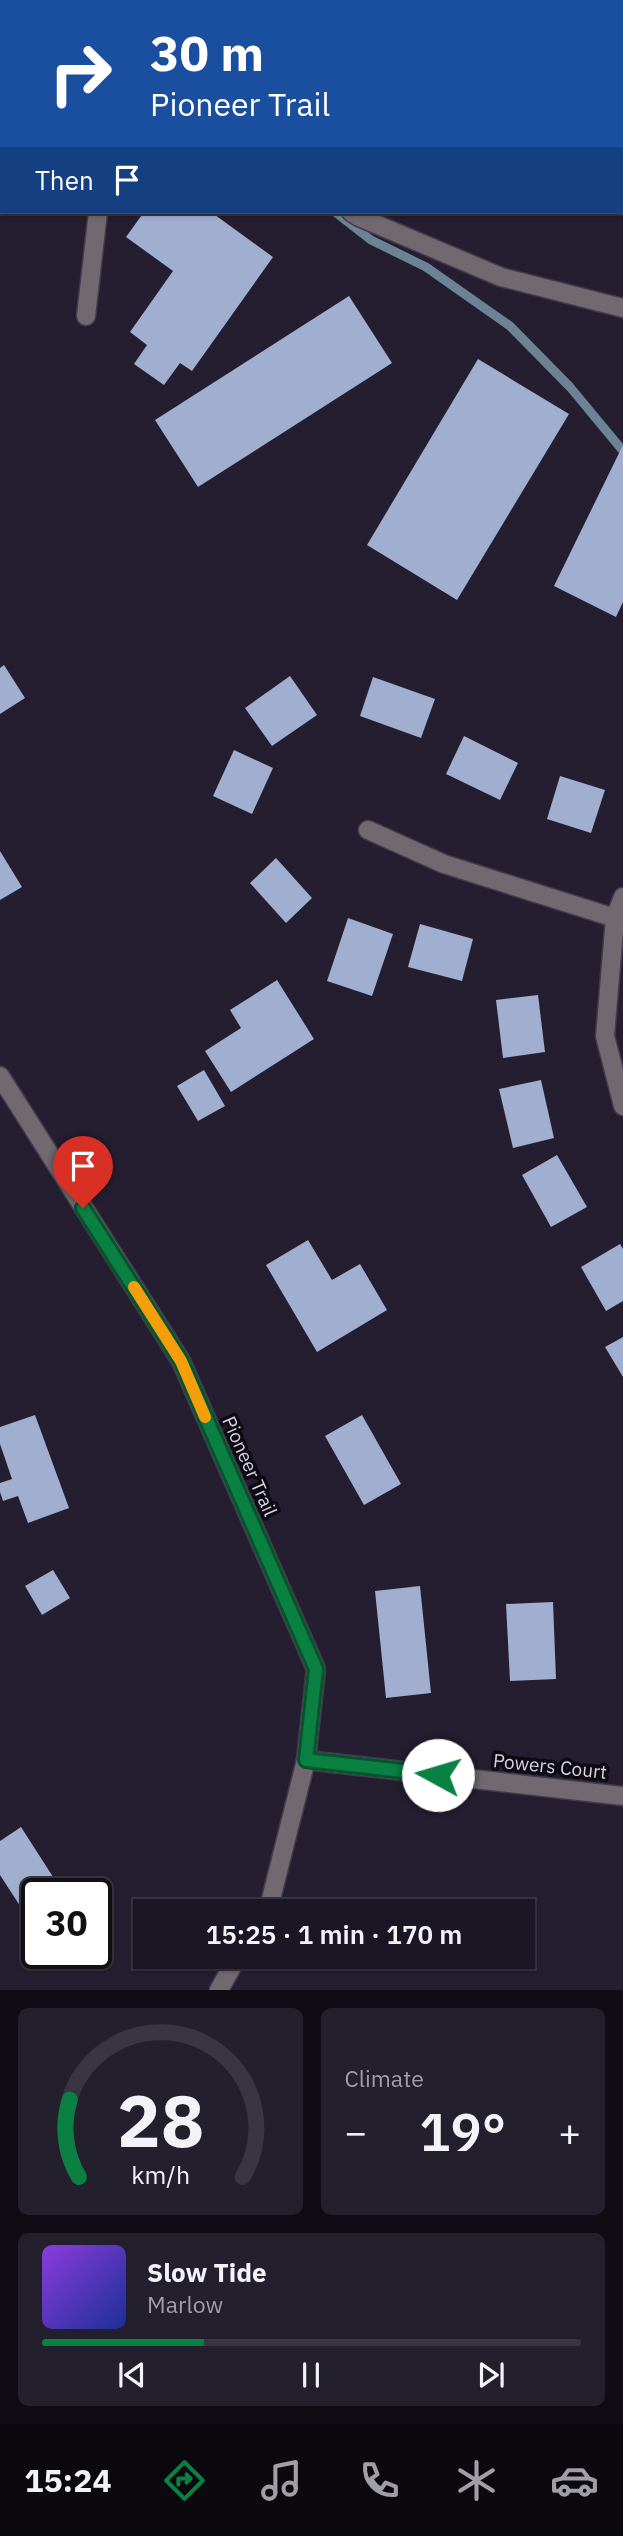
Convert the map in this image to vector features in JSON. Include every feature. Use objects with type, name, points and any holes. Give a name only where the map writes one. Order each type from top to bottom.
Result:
[{"type":"street","points":[[86,316],[98,214]]},
{"type":"street","points":[[359,214],[501,277],[623,308]]},
{"type":"street","points":[[368,830],[444,863],[619,919]]},
{"type":"street","points":[[623,897],[605,1036],[623,1106]]},
{"type":"street","name":"Pioneer Trail","points":[[0,1076],[181,1361],[316,1669],[306,1760],[271,1899]]},
{"type":"street","name":"Powers Court","points":[[306,1760],[623,1796]]},
{"type":"street","points":[[219,1990],[231,1969]]},
{"type":"building","points":[[143,214],[214,214],[273,257],[192,371],[180,363],[164,385],[134,364],[147,345],[130,332],[173,271],[126,237]]},
{"type":"building","points":[[349,296],[392,363],[198,487],[155,420]]},
{"type":"building","points":[[478,359],[569,414],[457,600],[367,545]]},
{"type":"building","points":[[623,445],[623,602],[616,617],[554,586]]},
{"type":"building","points":[[4,665],[25,698],[0,714],[0,668]]},
{"type":"building","points":[[290,676],[317,715],[272,746],[245,708]]},
{"type":"building","points":[[373,677],[435,699],[421,738],[360,716]]},
{"type":"building","points":[[464,736],[518,763],[500,800],[446,774]]},
{"type":"building","points":[[234,750],[273,768],[252,814],[213,796]]},
{"type":"building","points":[[560,776],[605,790],[591,833],[547,819]]},
{"type":"building","points":[[0,851],[22,887],[0,900]]},
{"type":"building","points":[[276,858],[312,898],[286,923],[250,883]]},
{"type":"building","points":[[348,918],[393,934],[372,996],[327,981]]},
{"type":"building","points":[[420,924],[473,939],[462,981],[408,967]]},
{"type":"building","points":[[277,980],[314,1039],[231,1092],[205,1051],[241,1028],[230,1010]]},
{"type":"building","points":[[538,995],[545,1052],[503,1058],[496,1000]]},
{"type":"building","points":[[204,1070],[225,1106],[198,1121],[177,1086]]},
{"type":"building","points":[[541,1080],[554,1138],[513,1148],[499,1089]]},
{"type":"building","points":[[557,1155],[587,1207],[551,1227],[522,1175]]},
{"type":"building","points":[[308,1240],[332,1280],[360,1264],[387,1310],[317,1352],[266,1265]]},
{"type":"building","points":[[620,1244],[623,1249],[623,1301],[606,1311],[581,1267]]},
{"type":"building","points":[[623,1337],[623,1377],[605,1347]]},
{"type":"building","points":[[35,1415],[69,1508],[28,1523],[18,1496],[3,1501],[0,1492],[0,1483],[12,1479],[0,1444],[0,1427]]},
{"type":"building","points":[[362,1415],[401,1484],[364,1505],[325,1436]]},
{"type":"building","points":[[53,1570],[70,1598],[42,1615],[25,1586]]},
{"type":"building","points":[[420,1586],[431,1693],[386,1698],[375,1591]]},
{"type":"building","points":[[553,1602],[556,1679],[510,1681],[506,1604]]},
{"type":"building","points":[[21,1827],[54,1878],[21,1878],[21,1907],[0,1875],[0,1841]]},
{"type":"waterway","points":[[338,214],[371,240],[426,267],[510,326],[570,387],[623,451]]},
{"type":"slow traffic","points":[[134,1287],[181,1361],[205,1417]]},
{"type":"route","points":[[83,1208],[181,1361],[316,1669],[306,1760],[438,1775]]}]
